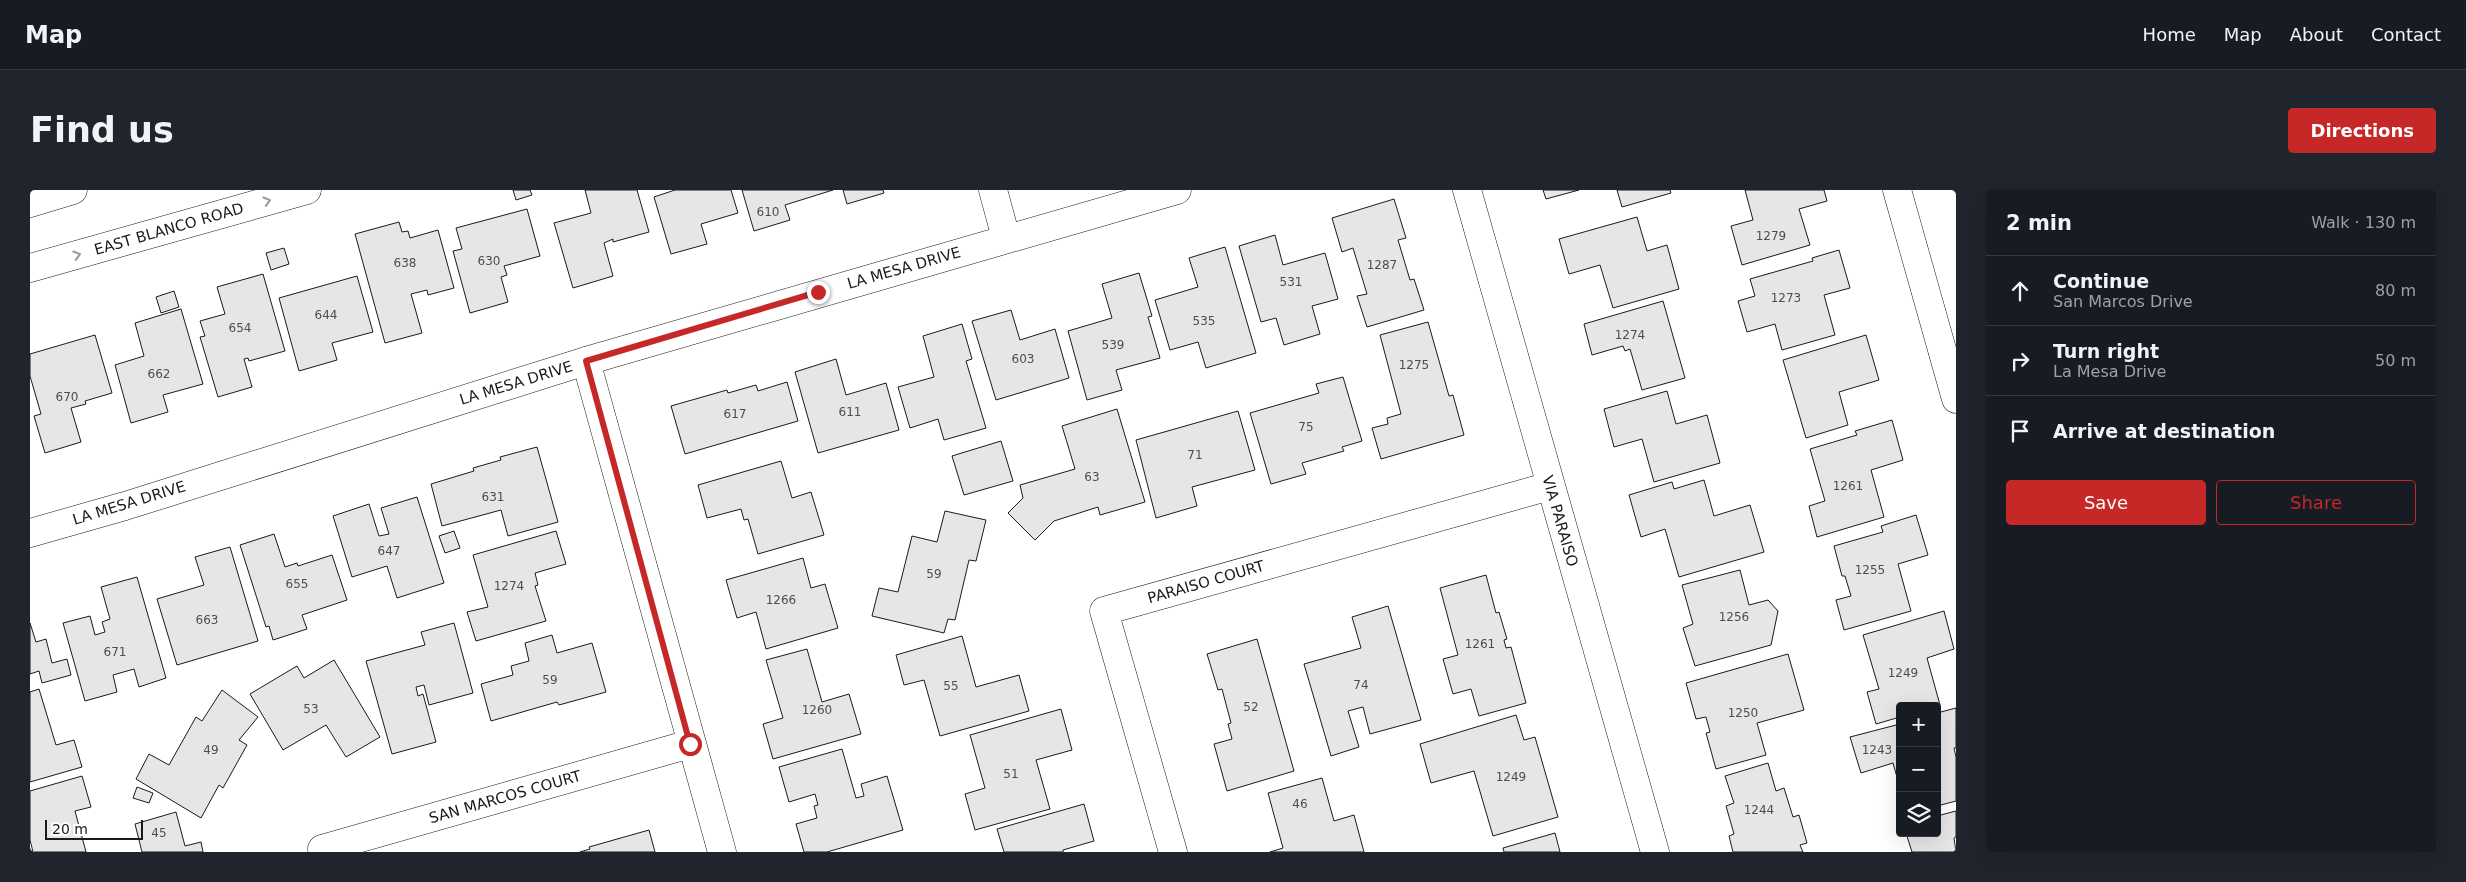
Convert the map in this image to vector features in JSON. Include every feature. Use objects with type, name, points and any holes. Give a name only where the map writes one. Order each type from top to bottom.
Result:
[{"type":"main road","points":[[30,203],[74,190]]},
{"type":"main road","name":"EAST BLANCO ROAD","points":[[30,268],[307,190]]},
{"type":"main road","points":[[993,190],[1006,238]]},
{"type":"main road","name":"LA MESA DRIVE","points":[[30,533],[125,506],[586,361],[1177,190]]},
{"type":"main road","name":"VIA PARAISO","points":[[1467,190],[1655,852]]},
{"type":"main road","points":[[1897,190],[1956,399]]},
{"type":"main road","points":[[586,361],[690,744],[722,852]]},
{"type":"main road","name":"PARAISO COURT","points":[[1173,852],[1104,611],[1550,486]]},
{"type":"main road","name":"SAN MARCOS COURT","points":[[323,852],[322,849],[690,744]]},
{"type":"building","points":[[513,190],[530,190],[532,195],[516,200]]},
{"type":"building","points":[[585,190],[637,190],[649,232],[613,242],[613,239],[604,243],[613,276],[573,288],[554,223],[591,213]]},
{"type":"building","points":[[675,190],[731,190],[738,213],[701,224],[707,244],[671,254],[654,197]]},
{"type":"building","points":[[742,190],[833,190],[785,205],[790,220],[754,231]]},
{"type":"building","points":[[843,190],[883,190],[884,193],[847,204]]},
{"type":"building","points":[[1543,190],[1579,190],[1546,199]]},
{"type":"building","points":[[1617,190],[1670,190],[1671,193],[1622,207]]},
{"type":"building","points":[[1745,190],[1824,190],[1827,201],[1799,209],[1810,245],[1742,265],[1731,226],[1753,220]]},
{"type":"building","points":[[1394,199],[1406,238],[1398,240],[1410,280],[1414,279],[1424,310],[1367,327],[1357,296],[1367,294],[1353,248],[1342,252],[1332,218]]},
{"type":"building","points":[[527,209],[540,256],[504,266],[507,275],[501,277],[508,302],[470,313],[453,251],[462,249],[456,228]]},
{"type":"building","points":[[1637,217],[1647,251],[1667,245],[1679,289],[1613,308],[1600,265],[1569,274],[1559,239]]},
{"type":"building","points":[[399,222],[402,232],[408,231],[410,238],[438,230],[454,288],[428,295],[427,290],[411,294],[422,333],[385,343],[355,234]]},
{"type":"building","points":[[1275,235],[1283,265],[1325,253],[1338,299],[1312,306],[1320,334],[1284,345],[1276,318],[1261,322],[1239,246]]},
{"type":"building","points":[[1225,247],[1256,353],[1206,368],[1198,342],[1170,350],[1155,300],[1198,287],[1189,258]]},
{"type":"building","points":[[284,248],[289,264],[271,270],[266,253]]},
{"type":"building","points":[[1839,250],[1850,288],[1824,295],[1835,335],[1782,350],[1775,324],[1747,332],[1738,301],[1755,296],[1750,279],[1813,261],[1812,258]]},
{"type":"building","points":[[1139,273],[1152,316],[1148,317],[1160,358],[1116,370],[1122,390],[1087,400],[1068,331],[1112,318],[1102,284]]},
{"type":"building","points":[[263,274],[285,351],[249,361],[248,358],[244,359],[252,387],[218,397],[200,337],[205,336],[200,321],[225,314],[217,287]]},
{"type":"building","points":[[357,276],[373,332],[332,343],[337,360],[299,371],[279,298]]},
{"type":"building","points":[[174,291],[179,307],[161,313],[156,297]]},
{"type":"building","points":[[1663,301],[1685,378],[1642,390],[1630,349],[1625,351],[1623,346],[1592,355],[1584,324]]},
{"type":"building","points":[[181,309],[203,384],[163,395],[168,412],[131,423],[115,365],[144,356],[135,323]]},
{"type":"building","points":[[1011,310],[1020,340],[1055,329],[1069,378],[996,400],[972,321]]},
{"type":"building","points":[[1428,322],[1449,396],[1453,395],[1464,435],[1381,459],[1372,428],[1388,424],[1387,418],[1401,414],[1380,335]]},
{"type":"building","points":[[962,324],[972,359],[966,361],[986,428],[944,440],[938,419],[910,428],[898,387],[934,377],[923,336]]},
{"type":"building","points":[[95,335],[112,393],[85,401],[86,404],[71,408],[81,442],[45,453],[34,416],[41,414],[30,376],[30,354]]},
{"type":"building","points":[[1866,335],[1879,380],[1839,392],[1848,425],[1806,438],[1783,360]]},
{"type":"building","points":[[836,359],[846,395],[886,383],[899,430],[818,453],[795,372]]},
{"type":"building","points":[[1343,377],[1362,441],[1342,447],[1344,451],[1302,463],[1306,474],[1271,484],[1250,413],[1319,393],[1316,384]]},
{"type":"building","points":[[787,382],[798,421],[685,454],[671,406],[727,390],[728,393],[756,385],[758,391]]},
{"type":"building","points":[[1667,391],[1676,424],[1707,415],[1720,463],[1654,482],[1642,439],[1614,447],[1604,409]]},
{"type":"building","points":[[1117,409],[1145,502],[1100,515],[1098,507],[1054,521],[1035,540],[1008,513],[1023,498],[1020,485],[1075,469],[1062,426]]},
{"type":"building","points":[[1238,411],[1255,470],[1192,487],[1197,506],[1156,518],[1136,440]]},
{"type":"building","points":[[1892,420],[1903,460],[1871,470],[1884,517],[1817,537],[1809,506],[1825,501],[1810,449],[1857,435],[1855,431]]},
{"type":"building","points":[[1001,441],[1013,481],[964,495],[952,456]]},
{"type":"building","points":[[537,447],[558,522],[508,536],[501,510],[442,526],[431,484],[474,471],[473,468],[501,460],[500,457]]},
{"type":"building","points":[[781,461],[792,498],[811,492],[824,535],[758,554],[748,519],[744,520],[741,509],[707,518],[698,485]]},
{"type":"building","points":[[1704,480],[1714,516],[1750,505],[1764,552],[1679,577],[1665,529],[1641,537],[1629,495],[1672,482],[1674,489]]},
{"type":"building","points":[[417,497],[444,583],[397,598],[387,566],[352,577],[333,516],[369,504],[379,536],[389,534],[381,508]]},
{"type":"building","points":[[945,511],[986,520],[976,561],[969,560],[955,620],[948,619],[944,633],[872,616],[879,588],[898,592],[912,536],[937,542]]},
{"type":"building","points":[[1916,515],[1928,555],[1898,564],[1911,611],[1844,630],[1836,600],[1851,596],[1845,576],[1842,576],[1834,546],[1883,532],[1881,526]]},
{"type":"building","points":[[454,531],[460,548],[445,553],[439,536]]},
{"type":"building","points":[[556,531],[566,564],[535,573],[538,585],[535,586],[546,621],[476,641],[467,612],[488,607],[473,555]]},
{"type":"building","points":[[274,534],[285,567],[297,563],[298,566],[332,555],[347,600],[302,615],[307,629],[273,640],[269,626],[266,627],[240,545]]},
{"type":"building","points":[[230,547],[258,641],[177,665],[157,599],[204,585],[195,557]]},
{"type":"building","points":[[803,558],[811,588],[825,584],[838,628],[766,649],[756,612],[737,618],[726,580]]},
{"type":"building","points":[[1740,570],[1749,605],[1768,600],[1778,611],[1771,645],[1695,666],[1683,628],[1693,624],[1682,585]]},
{"type":"building","points":[[1486,575],[1496,613],[1499,612],[1507,639],[1504,640],[1506,648],[1511,647],[1526,703],[1479,716],[1471,689],[1453,694],[1443,659],[1458,655],[1440,588]]},
{"type":"building","points":[[137,577],[166,678],[139,687],[134,669],[113,675],[117,692],[85,701],[63,623],[90,616],[95,635],[105,632],[102,622],[110,619],[101,587]]},
{"type":"building","points":[[1388,606],[1421,720],[1370,734],[1363,707],[1348,711],[1359,747],[1331,756],[1304,664],[1361,648],[1352,617]]},
{"type":"building","points":[[1944,611],[1954,649],[1927,658],[1939,702],[1896,702],[1896,718],[1876,724],[1867,692],[1879,689],[1863,635]]},
{"type":"building","points":[[30,623],[36,642],[46,639],[52,663],[67,659],[71,675],[42,683],[39,671],[30,674]]},
{"type":"building","points":[[454,623],[473,693],[429,705],[424,685],[416,687],[418,696],[423,694],[436,742],[392,754],[366,661],[425,645],[421,632]]},
{"type":"building","points":[[552,635],[557,653],[592,643],[606,692],[559,705],[557,702],[491,721],[481,684],[513,675],[511,666],[529,661],[525,643]]},
{"type":"building","points":[[962,636],[976,687],[1019,675],[1029,711],[940,736],[924,680],[904,685],[896,655]]},
{"type":"building","points":[[1257,639],[1294,771],[1227,791],[1214,744],[1232,739],[1228,724],[1231,723],[1222,689],[1218,690],[1207,654]]},
{"type":"building","points":[[807,649],[822,702],[849,694],[861,734],[773,759],[763,724],[783,718],[766,660]]},
{"type":"building","points":[[1788,654],[1804,710],[1757,723],[1766,755],[1716,769],[1706,733],[1710,732],[1706,717],[1696,719],[1686,683]]},
{"type":"building","points":[[334,660],[380,737],[346,757],[326,725],[283,750],[250,694],[297,666],[304,678]]},
{"type":"building","points":[[39,689],[56,745],[74,740],[82,767],[30,782],[30,692]]},
{"type":"building","points":[[222,690],[258,717],[239,740],[247,745],[223,788],[219,785],[201,818],[136,779],[149,754],[169,765],[196,717],[202,721]]},
{"type":"building","points":[[1956,708],[1956,748],[1954,748],[1956,757],[1956,801],[1941,805],[1941,747],[1941,712]]},
{"type":"building","points":[[1061,709],[1072,750],[1036,760],[1050,809],[975,830],[965,794],[985,788],[970,735]]},
{"type":"building","points":[[1516,715],[1524,740],[1535,737],[1558,817],[1493,836],[1474,771],[1431,783],[1420,744]]},
{"type":"building","points":[[1896,725],[1896,774],[1893,763],[1861,773],[1850,737]]},
{"type":"building","points":[[842,749],[856,798],[864,796],[861,784],[887,776],[903,830],[827,852],[804,852],[796,824],[817,818],[814,806],[818,805],[815,794],[789,802],[779,767]]},
{"type":"building","points":[[1768,763],[1776,791],[1784,788],[1793,817],[1799,815],[1807,843],[1800,845],[1803,852],[1733,852],[1729,836],[1734,834],[1726,806],[1734,803],[1725,776]]},
{"type":"building","points":[[82,776],[91,807],[75,811],[86,852],[33,852],[30,840],[30,791]]},
{"type":"building","points":[[1322,778],[1334,821],[1354,815],[1364,852],[1270,852],[1283,848],[1268,793]]},
{"type":"building","points":[[137,787],[153,793],[149,803],[133,798]]},
{"type":"building","points":[[1084,804],[1094,841],[1063,850],[1063,852],[1004,852],[997,829]]},
{"type":"building","points":[[1956,811],[1956,837],[1954,838],[1956,852],[1912,852],[1907,837],[1941,837],[1941,815]]},
{"type":"building","points":[[176,812],[185,846],[201,842],[203,852],[142,852],[135,824]]},
{"type":"building","points":[[649,830],[655,852],[580,852],[590,849],[589,847]]},
{"type":"building","points":[[1555,833],[1560,852],[1504,852],[1503,848]]},
{"type":"route","points":[[690,744],[586,361],[818,292]]}]
